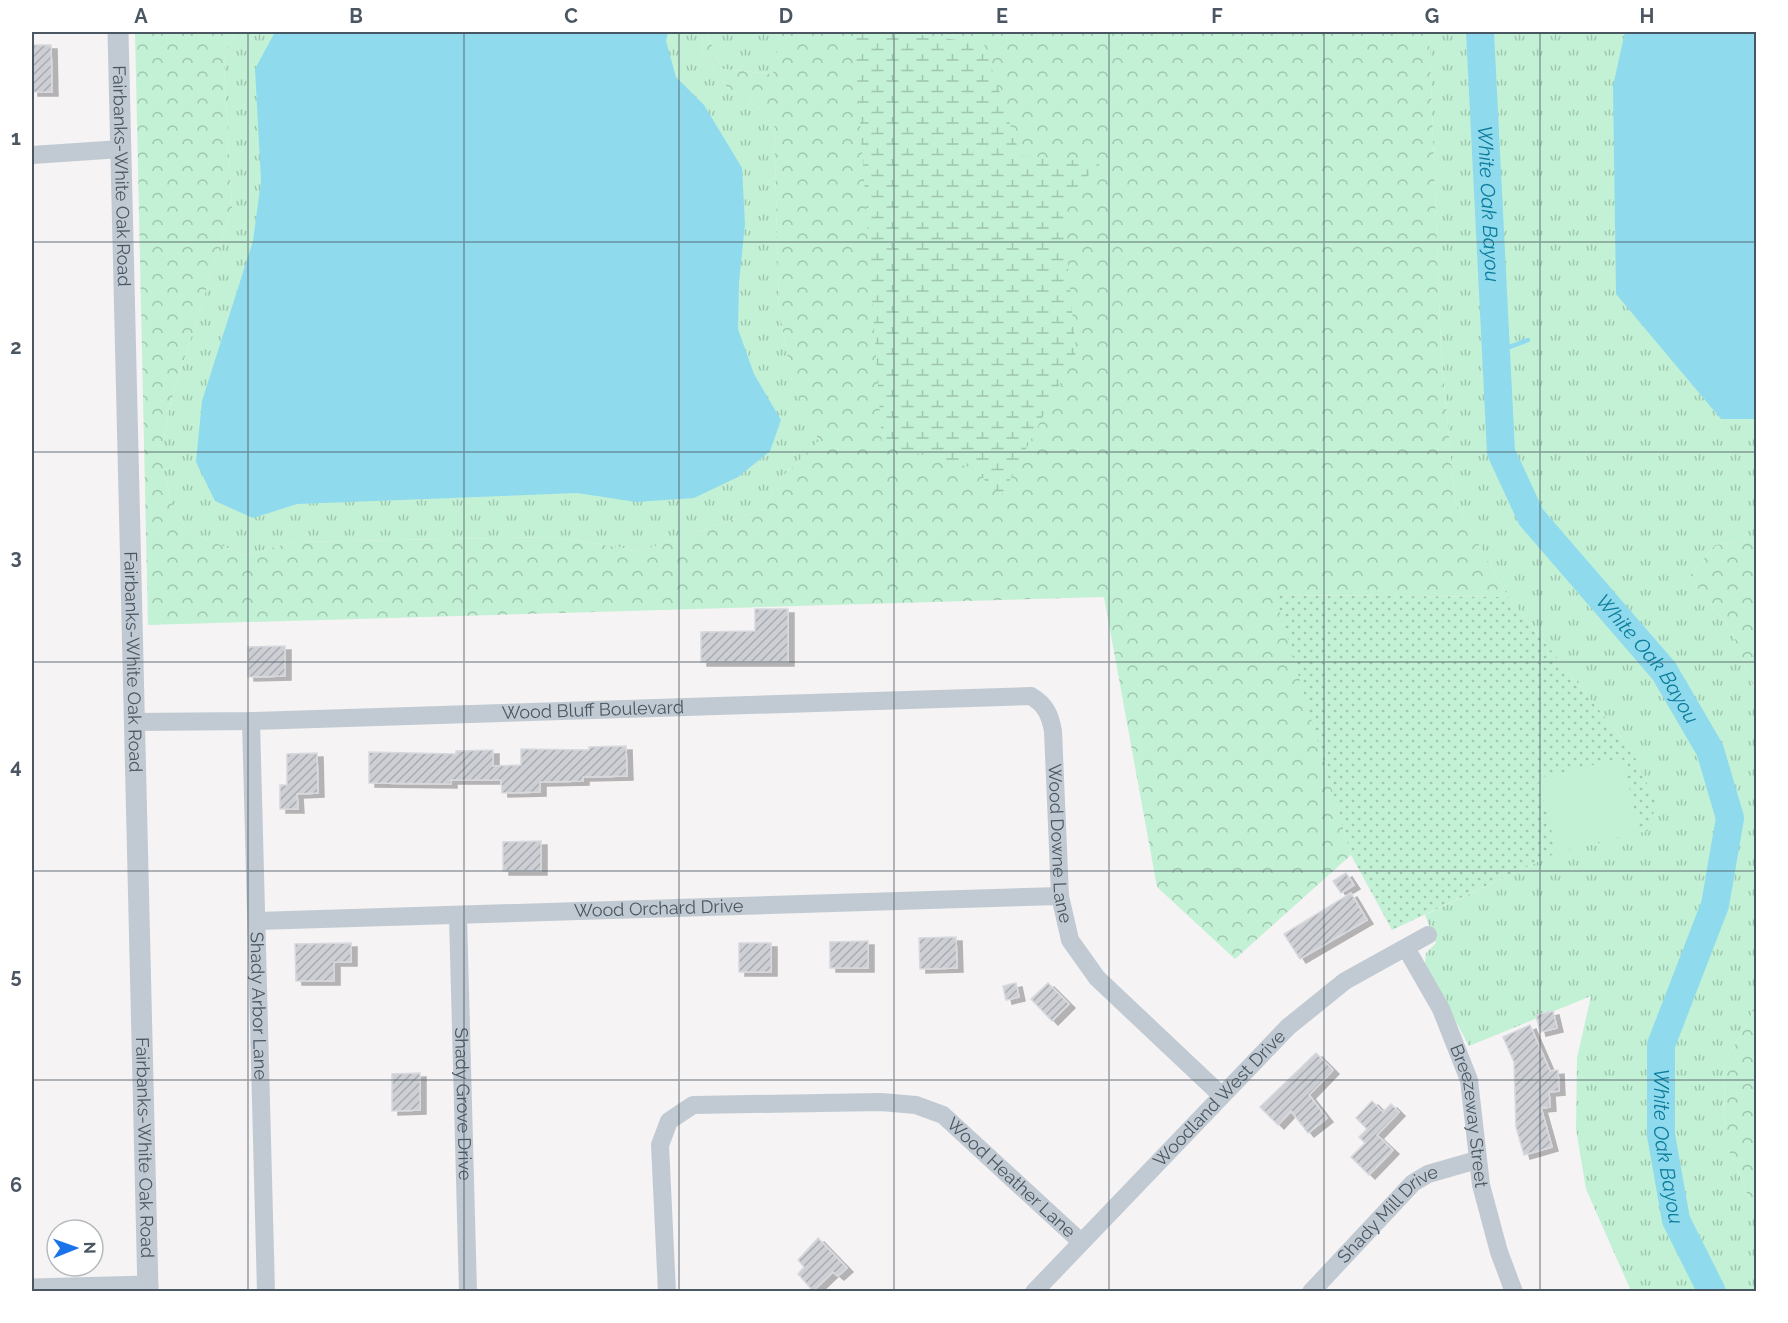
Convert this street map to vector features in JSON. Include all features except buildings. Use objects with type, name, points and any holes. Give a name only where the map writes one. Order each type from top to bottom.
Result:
[{"type":"street","name":"Fairbanks-White Oak Road","points":[[118,32],[148,1289]]},
{"type":"street","points":[[32,155],[121,150]]},
{"type":"street","name":"Wood Bluff Boulevard","points":[[133,722],[251,721],[1013,695],[1031,696],[1041,702],[1047,711]]},
{"type":"street","name":"Wood Downe Lane","points":[[1047,711],[1053,731],[1060,896],[1070,940],[1087,967],[1221,1095]]},
{"type":"street","name":"Shady Arbor Lane","points":[[251,721],[266,1292]]},
{"type":"street","name":"Wood Orchard Drive","points":[[257,921],[1060,896]]},
{"type":"street","name":"Shady Grove Drive","points":[[458,916],[468,1292]]},
{"type":"street","name":"Woodland West Drive","points":[[1034,1292],[1080,1241],[1288,1027],[1345,981],[1428,935]]},
{"type":"street","name":"Breezeway Street","points":[[1406,948],[1441,1008],[1464,1064],[1473,1100],[1477,1160],[1499,1252],[1514,1292]]},
{"type":"street","name":"Wood Heather Lane","points":[[667,1292],[660,1145],[669,1121],[693,1105],[900,1102],[943,1116],[1080,1241]]},
{"type":"street","name":"Shady Mill Drive","points":[[1311,1292],[1413,1183],[1428,1174],[1477,1160]]},
{"type":"street","points":[[32,1289],[148,1289]]},
{"type":"green space","points":[[135,32],[235,32],[226,52],[224,67],[232,208],[171,401],[164,438],[164,472],[171,502],[187,531],[244,555],[294,542],[554,537],[641,551],[764,509],[778,481],[819,441],[792,382],[779,308],[774,119],[726,86],[702,52],[703,32],[706,32],[722,69],[773,74],[781,32],[1429,32],[1441,351],[1455,502],[1508,597],[1276,595],[1351,855],[1235,959],[1157,887],[1104,597],[148,625]]},
{"type":"green space","points":[[235,32],[703,32],[702,52],[726,86],[774,119],[779,308],[792,381],[819,441],[778,481],[764,509],[641,551],[554,537],[294,542],[244,555],[187,531],[171,502],[164,472],[164,438],[171,401],[232,208],[224,67],[226,52]]},
{"type":"green space","points":[[706,32],[781,32],[774,74],[722,69]]},
{"type":"green space","points":[[854,32],[903,32],[984,44],[1020,155],[1101,163],[1062,202],[1076,353],[1001,497],[973,468],[882,444]]},
{"type":"green space","points":[[1429,32],[1756,32],[1756,540],[1715,545],[1689,577],[1731,630],[1756,693],[1756,999],[1755,1009],[1725,1062],[1724,1138],[1756,1214],[1756,1291],[1631,1291],[1586,1189],[1576,1129],[1577,1058],[1591,996],[1469,1046],[1425,964],[1426,953],[1436,943],[1425,915],[1552,855],[1632,751],[1508,597],[1455,502],[1441,351]]},
{"type":"green space","points":[[1756,540],[1756,693],[1731,630],[1689,577],[1715,545]]},
{"type":"green space","points":[[1275,595],[1508,597],[1632,751],[1655,801],[1651,830],[1552,855],[1392,930],[1351,855]]},
{"type":"green space","points":[[1622,758],[1640,832],[1557,853],[1538,778]]},
{"type":"green space","points":[[1756,999],[1756,1214],[1724,1139],[1725,1062],[1755,1009]]},
{"type":"water","points":[[275,32],[668,32],[666,41],[676,77],[704,105],[742,168],[745,224],[739,283],[738,329],[754,374],[781,420],[770,451],[738,477],[694,498],[636,502],[577,493],[297,504],[253,518],[215,501],[196,462],[202,401],[253,241],[261,181],[255,69]]},
{"type":"water","points":[[1625,32],[1756,32],[1756,419],[1721,419],[1616,294],[1613,86]]},
{"type":"waterway","name":"White Oak Bayou","points":[[1480,32],[1501,452],[1531,517],[1664,671],[1710,750],[1730,818],[1715,905],[1661,1045],[1661,1135],[1676,1220],[1712,1292]]},
{"type":"waterway","points":[[1496,352],[1528,340]]}]
